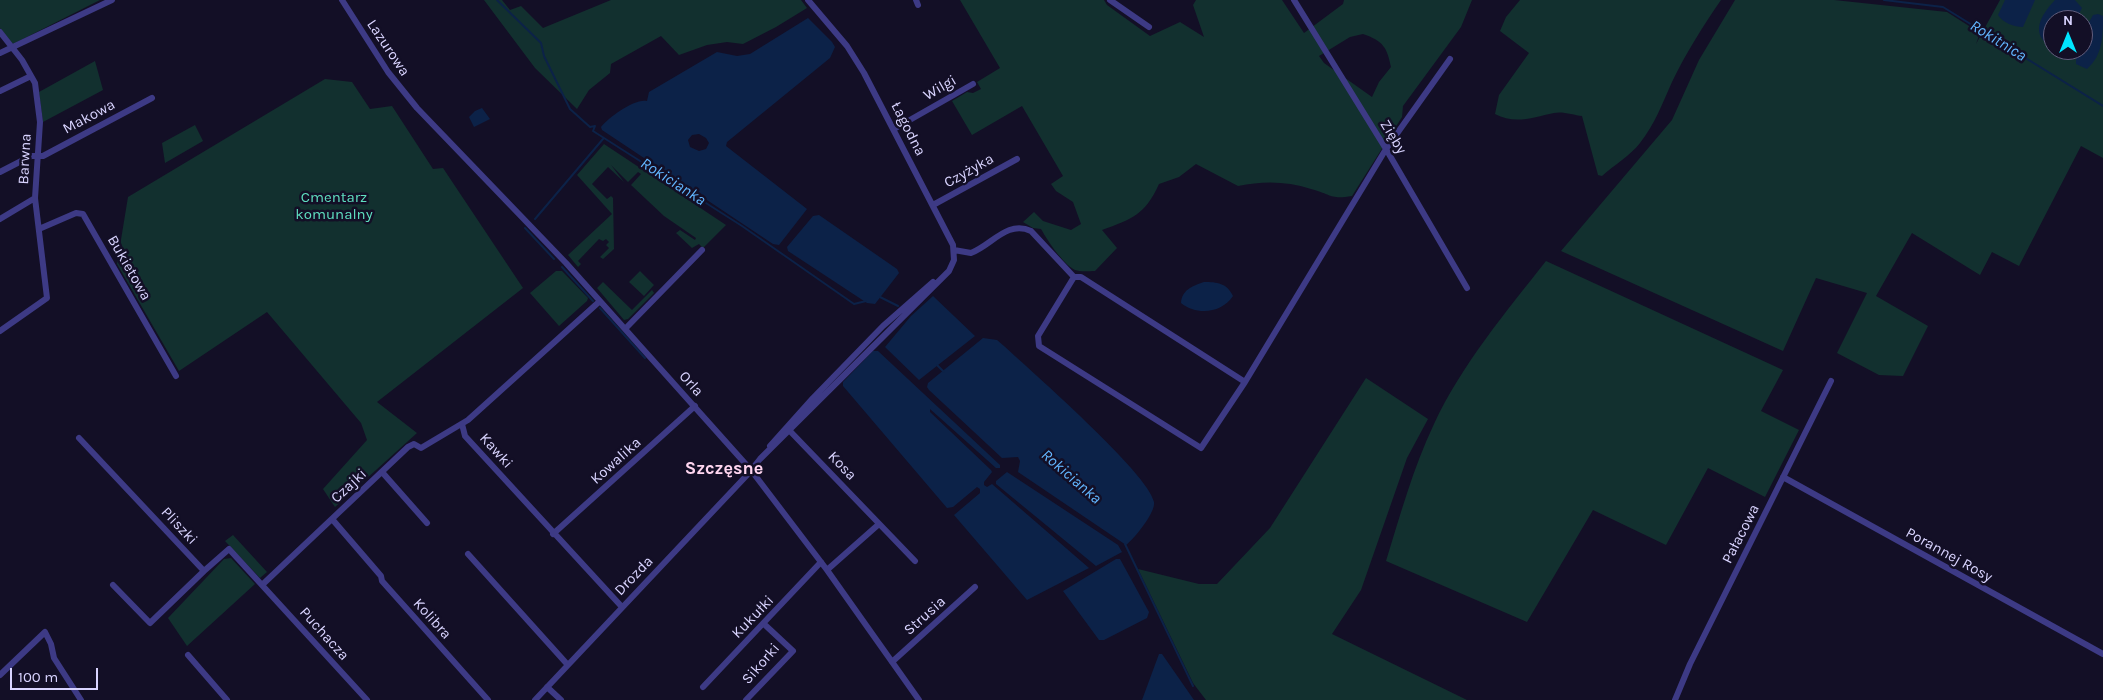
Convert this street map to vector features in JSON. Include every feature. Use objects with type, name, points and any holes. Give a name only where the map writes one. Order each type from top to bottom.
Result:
[{"type":"street","points":[[0,53],[112,0]]},
{"type":"street","name":"Lazurowa","points":[[342,0],[388,72],[417,108]]},
{"type":"street","points":[[1110,0],[1149,27]]},
{"type":"street","name":"Zięby","points":[[1294,0],[1386,149],[1467,288]]},
{"type":"street","name":"Łagodna","points":[[812,1],[856,59],[933,205],[954,250]]},
{"type":"street","name":"Barwna","points":[[0,32],[12,47],[35,84],[40,122],[35,198],[47,298],[0,330]]},
{"type":"street","points":[[1074,277],[1038,336],[1039,346],[1201,448],[1245,382],[1386,149],[1450,59]]},
{"type":"street","points":[[0,91],[31,76]]},
{"type":"street","name":"Wilgi","points":[[894,129],[973,84]]},
{"type":"street","name":"Makowa","points":[[0,172],[31,156],[43,156],[152,98]]},
{"type":"street","name":"Orla","points":[[417,108],[517,210],[751,470],[827,570],[919,700]]},
{"type":"street","name":"Czyżyka","points":[[933,205],[1017,159]]},
{"type":"street","points":[[0,219],[35,198]]},
{"type":"street","name":"Bukietowa","points":[[39,229],[76,213],[83,214],[176,376]]},
{"type":"street","points":[[751,470],[788,428],[945,275],[953,264],[954,250],[971,253],[1012,228],[1024,228],[1031,231],[1074,277],[1081,277],[1245,382]]},
{"type":"street","points":[[625,329],[702,250]]},
{"type":"street","name":"Kawki","points":[[600,301],[462,424],[465,436],[622,607]]},
{"type":"street","name":"Pałacowa","points":[[1675,700],[1694,655],[1831,381]]},
{"type":"street","name":"Kowalika","points":[[553,534],[694,406]]},
{"type":"street","name":"Czajki","points":[[262,585],[408,447],[414,444],[421,448],[462,424]]},
{"type":"street","name":"Kosa","points":[[788,428],[915,561]]},
{"type":"street","name":"Pliszki","points":[[79,438],[204,571]]},
{"type":"street","name":"Drozda","points":[[534,700],[751,470]]},
{"type":"street","points":[[382,472],[427,523]]},
{"type":"street","name":"Porannej Rosy","points":[[1783,477],[2103,654]]},
{"type":"street","name":"Kolibra","points":[[332,519],[381,576],[382,581],[488,700]]},
{"type":"street","points":[[827,570],[879,524]]},
{"type":"street","points":[[113,585],[150,623],[204,571],[229,550],[262,585]]},
{"type":"street","points":[[468,554],[568,664]]},
{"type":"street","name":"Kukułki","points":[[703,687],[821,562]]},
{"type":"street","name":"Puchacza","points":[[262,585],[367,700]]},
{"type":"street","name":"Strusia","points":[[892,662],[975,587]]},
{"type":"street","name":"Sikorki","points":[[746,700],[793,651],[764,624]]},
{"type":"street","points":[[0,676],[45,632],[51,644],[54,658],[81,700]]},
{"type":"street","points":[[188,655],[227,700]]},
{"type":"street","points":[[547,687],[561,700]]},
{"type":"green space","points":[[0,0],[100,0],[13,44],[0,28]]},
{"type":"green space","points":[[484,0],[502,0],[510,10],[521,6],[543,28],[611,0],[801,0],[807,8],[743,44],[727,42],[707,45],[679,55],[661,36],[611,64],[610,73],[589,90],[577,109],[535,68]]},
{"type":"green space","points":[[960,0],[1104,0],[1107,5],[1150,36],[1180,22],[1204,37],[1193,5],[1196,0],[1282,0],[1304,33],[1343,4],[1344,0],[1472,0],[1461,27],[1403,106],[1402,117],[1352,196],[1335,197],[1302,186],[1284,183],[1256,183],[1238,186],[1196,164],[1179,177],[1159,184],[1148,203],[1130,219],[1102,230],[1117,248],[1095,271],[1077,271],[1070,267],[1041,229],[1033,228],[1023,222],[1034,212],[1043,221],[1071,230],[1081,224],[1073,202],[1056,191],[1051,184],[1063,176],[1022,106],[972,135],[952,101],[967,92],[973,93],[981,89],[977,82],[1000,68]],"holes":[[[1363,34],[1380,42],[1388,54],[1391,67],[1379,82],[1372,97],[1324,63],[1319,56],[1350,37]]]},
{"type":"green space","points":[[1520,0],[1721,0],[1683,61],[1650,129],[1632,152],[1602,176],[1598,175],[1582,116],[1557,113],[1517,120],[1495,114],[1499,95],[1529,53],[1500,31],[1506,17]]},
{"type":"green space","points":[[1735,0],[1834,0],[1947,12],[1980,33],[1976,44],[2000,0],[2103,0],[2103,158],[2081,146],[2019,266],[1992,252],[1980,275],[1912,233],[1876,296],[1928,326],[1903,376],[1879,375],[1837,353],[1867,293],[1816,278],[1783,351],[1561,251],[1672,120],[1699,60]]},
{"type":"green space","points":[[95,61],[103,90],[43,122],[39,92]]},
{"type":"green space","name":"Cmentarz komunalny","points":[[325,79],[352,82],[370,109],[392,106],[433,169],[443,168],[523,288],[377,402],[417,433],[335,507],[323,489],[367,440],[361,423],[267,312],[179,371],[117,264],[128,197]]},
{"type":"green space","points":[[195,125],[203,141],[165,163],[162,143]]},
{"type":"green space","points":[[604,144],[726,225],[703,248],[699,244],[692,248],[676,233],[680,230],[695,240],[696,238],[664,216],[631,185],[641,174],[638,172],[628,182],[611,165],[624,182],[608,167],[592,184],[607,199],[611,196],[613,198],[614,249],[603,259],[600,257],[609,248],[606,245],[609,242],[606,239],[603,241],[599,239],[578,261],[581,264],[578,267],[568,255],[612,214],[577,175]]},
{"type":"green space","points":[[1546,261],[1783,370],[1761,411],[1799,430],[1765,497],[1708,468],[1666,545],[1593,510],[1527,622],[1386,561],[1407,492],[1434,424],[1445,402],[1485,339]]},
{"type":"green space","points":[[556,271],[562,271],[588,298],[559,326],[530,293]]},
{"type":"green space","points":[[640,271],[654,285],[644,296],[629,282]]},
{"type":"green space","points":[[603,282],[632,310],[652,290],[654,293],[628,319],[624,320],[597,288]]},
{"type":"green space","points":[[1366,378],[1428,419],[1407,458],[1361,590],[1332,634],[1467,700],[1206,700],[1193,683],[1138,569],[1199,584],[1217,584],[1270,528]]},
{"type":"green space","points":[[233,535],[267,572],[260,578],[225,541]]},
{"type":"green space","points":[[231,558],[255,584],[187,646],[168,618],[224,559]]},
{"type":"water","points":[[2005,0],[2035,0],[2023,27],[2009,24],[1998,15]]},
{"type":"water","points":[[2055,0],[2075,0],[2082,8],[2081,10],[2047,10]]},
{"type":"water","points":[[2093,15],[2103,16],[2103,31],[2099,51],[2092,64],[2087,69],[2076,64],[2076,60],[2093,60]]},
{"type":"water","points":[[2043,16],[2043,39],[2039,31]]},
{"type":"water","points":[[808,18],[835,47],[830,58],[727,142],[726,146],[807,209],[779,245],[773,244],[602,130],[601,127],[622,109],[636,102],[647,101],[649,92],[717,52],[737,56],[750,54]],"holes":[[[699,134],[706,138],[709,143],[706,149],[699,151],[690,147],[688,140],[692,135]]]},
{"type":"water","points":[[482,108],[490,119],[474,127],[469,117],[475,111]]},
{"type":"water","points":[[819,215],[897,269],[899,273],[875,304],[867,303],[788,251],[787,247],[813,216]]},
{"type":"water","points":[[1204,282],[1221,284],[1228,288],[1233,296],[1222,306],[1209,311],[1194,310],[1181,303],[1186,292]]},
{"type":"water","points":[[933,296],[975,336],[919,380],[885,347],[911,316]]},
{"type":"water","points":[[983,338],[997,340],[1038,377],[1111,447],[1147,488],[1154,502],[1152,512],[1144,525],[1126,545],[1018,472],[1020,461],[1018,457],[1002,458],[929,390],[927,387],[928,383]]},
{"type":"water","points":[[873,351],[878,351],[1000,465],[1000,468],[996,468],[930,409],[930,412],[991,470],[992,472],[984,482],[984,485],[987,487],[992,484],[1089,568],[1027,600],[954,515],[980,493],[980,489],[977,487],[953,507],[947,508],[843,386],[843,382]]},
{"type":"water","points":[[1007,472],[1118,545],[1122,552],[1096,566],[996,484],[996,481]]},
{"type":"water","points":[[1116,559],[1120,559],[1149,612],[1147,618],[1104,640],[1099,640],[1063,591]]},
{"type":"water","points":[[1159,654],[1162,654],[1194,700],[1142,700]]},
{"type":"waterway","name":"Rokicianka","points":[[497,0],[541,43],[544,56],[570,109],[590,127],[595,126],[593,131],[742,226],[854,304],[866,301]]},
{"type":"waterway","name":"Rokitnica","points":[[1884,0],[1943,7],[2103,106]]},
{"type":"waterway","points":[[535,219],[603,139]]},
{"type":"waterway","points":[[525,228],[554,259]]},
{"type":"waterway","points":[[562,267],[593,301]]},
{"type":"waterway","name":"Rokicianka","points":[[880,297],[898,306]]},
{"type":"waterway","points":[[600,308],[645,358]]},
{"type":"waterway","name":"Rokicianka","points":[[937,365],[944,372]]},
{"type":"waterway","name":"Rokicianka","points":[[1125,544],[1193,686]]},
{"type":"district","name":"Szczęsne","points":[[724,469]]}]
